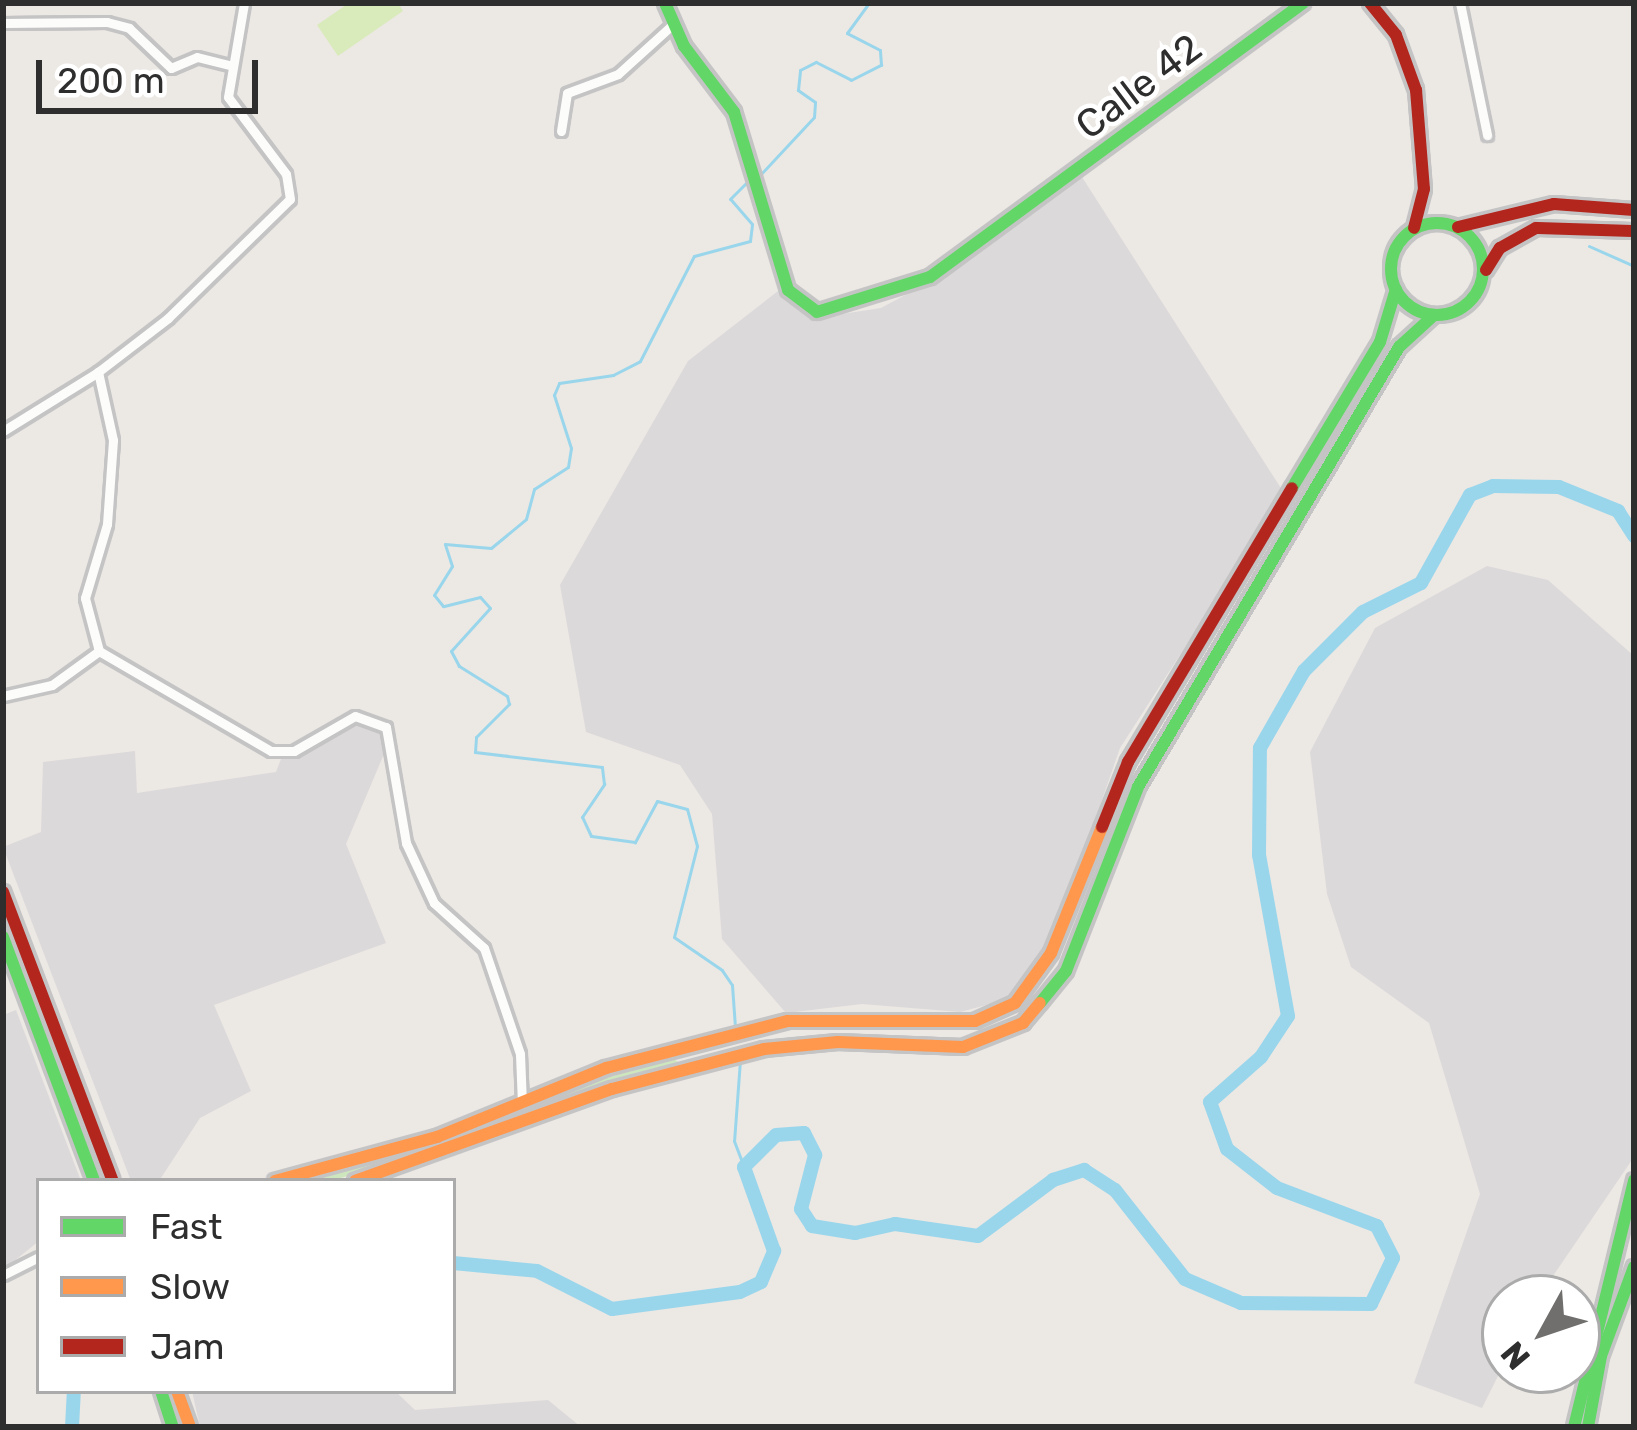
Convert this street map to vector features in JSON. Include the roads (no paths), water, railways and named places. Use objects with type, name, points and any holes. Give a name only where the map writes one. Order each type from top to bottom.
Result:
[{"type":"main road","name":"Calle 42","points":[[664,3],[672,25],[728,100],[791,295],[824,312],[930,277],[1303,3]]},
{"type":"main road","points":[[286,1178],[437,1136],[676,1049],[761,1029],[847,1018],[975,1022],[1032,986],[1110,795],[1380,342],[1396,289],[1395,248],[1414,228],[1424,189],[1424,140],[1406,56],[1370,3]]},
{"type":"main road","points":[[1424,189],[1440,222]]},
{"type":"main road","points":[[1458,227],[1541,206],[1634,210]]},
{"type":"main road","points":[[1414,228],[1440,222],[1458,227],[1476,242],[1483,277]]},
{"type":"main road","points":[[637,1082],[764,1049],[963,1047],[1023,1023],[1051,994],[1138,787],[1399,347],[1434,315],[1466,306],[1500,248],[1536,228],[1634,231]]},
{"type":"main road","points":[[1396,289],[1411,307],[1434,315]]},
{"type":"main road","points":[[3,892],[112,1178]]},
{"type":"main road","points":[[3,937],[93,1178]]},
{"type":"main road","points":[[794,1046],[787,1036],[794,1027],[847,1018]]},
{"type":"main road","points":[[365,1178],[679,1066],[684,1057],[676,1049]]},
{"type":"main road","points":[[1574,1427],[1612,1250],[1634,1180]]},
{"type":"main road","points":[[1612,1250],[1622,1270],[1634,1265]]},
{"type":"main road","points":[[1588,1427],[1601,1356],[1634,1265]]},
{"type":"main road","points":[[162,1394],[173,1427]]},
{"type":"main road","points":[[178,1394],[190,1427]]},
{"type":"street","points":[[3,431],[98,372],[168,318],[290,200],[286,174],[228,98],[228,65],[244,3]]},
{"type":"street","points":[[1460,3],[1487,135]]},
{"type":"street","points":[[3,23],[107,22],[129,28],[171,68],[196,57],[228,65]]},
{"type":"street","points":[[560,130],[567,93],[618,74],[672,25]]},
{"type":"street","points":[[98,372],[112,440],[110,509],[85,598],[99,651],[271,751],[294,751],[355,716],[386,728],[406,843],[434,904],[484,948],[520,1054],[522,1103]]},
{"type":"street","points":[[3,696],[52,685],[99,651]]},
{"type":"street","points":[[3,1275],[36,1258]]},
{"type":"waterway","points":[[760,175],[814,117],[815,102],[798,90],[800,70],[816,62],[851,80],[881,65],[880,50],[847,33],[869,3]]},
{"type":"waterway","points":[[735,1027],[732,985],[722,970],[674,937],[697,846],[687,809],[657,801],[635,842],[591,836],[582,817],[604,784],[602,767],[475,752],[476,737],[509,704],[507,696],[459,666],[451,651],[490,608],[480,597],[443,606],[434,595],[452,566],[445,544],[491,548],[526,519],[534,489],[568,467],[571,448],[554,395],[559,383],[613,375],[640,361],[694,256],[750,241],[752,224],[730,199],[751,178]]},
{"type":"waterway","points":[[1589,246],[1634,266]]},
{"type":"waterway","points":[[456,1263],[537,1271],[612,1309],[740,1292],[761,1282],[774,1251],[744,1167],[776,1135],[804,1133],[815,1155],[801,1209],[812,1226],[855,1233],[895,1224],[978,1236],[1053,1180],[1084,1170],[1115,1190],[1185,1279],[1241,1303],[1371,1304],[1393,1258],[1377,1226],[1277,1188],[1227,1149],[1210,1102],[1261,1057],[1288,1016],[1259,855],[1260,748],[1304,671],[1363,612],[1421,583],[1470,495],[1493,486],[1559,487],[1618,511],[1634,536]]},
{"type":"waterway","points":[[740,1060],[734,1141],[744,1167]]},
{"type":"waterway","points":[[72,1427],[74,1394]]}]
